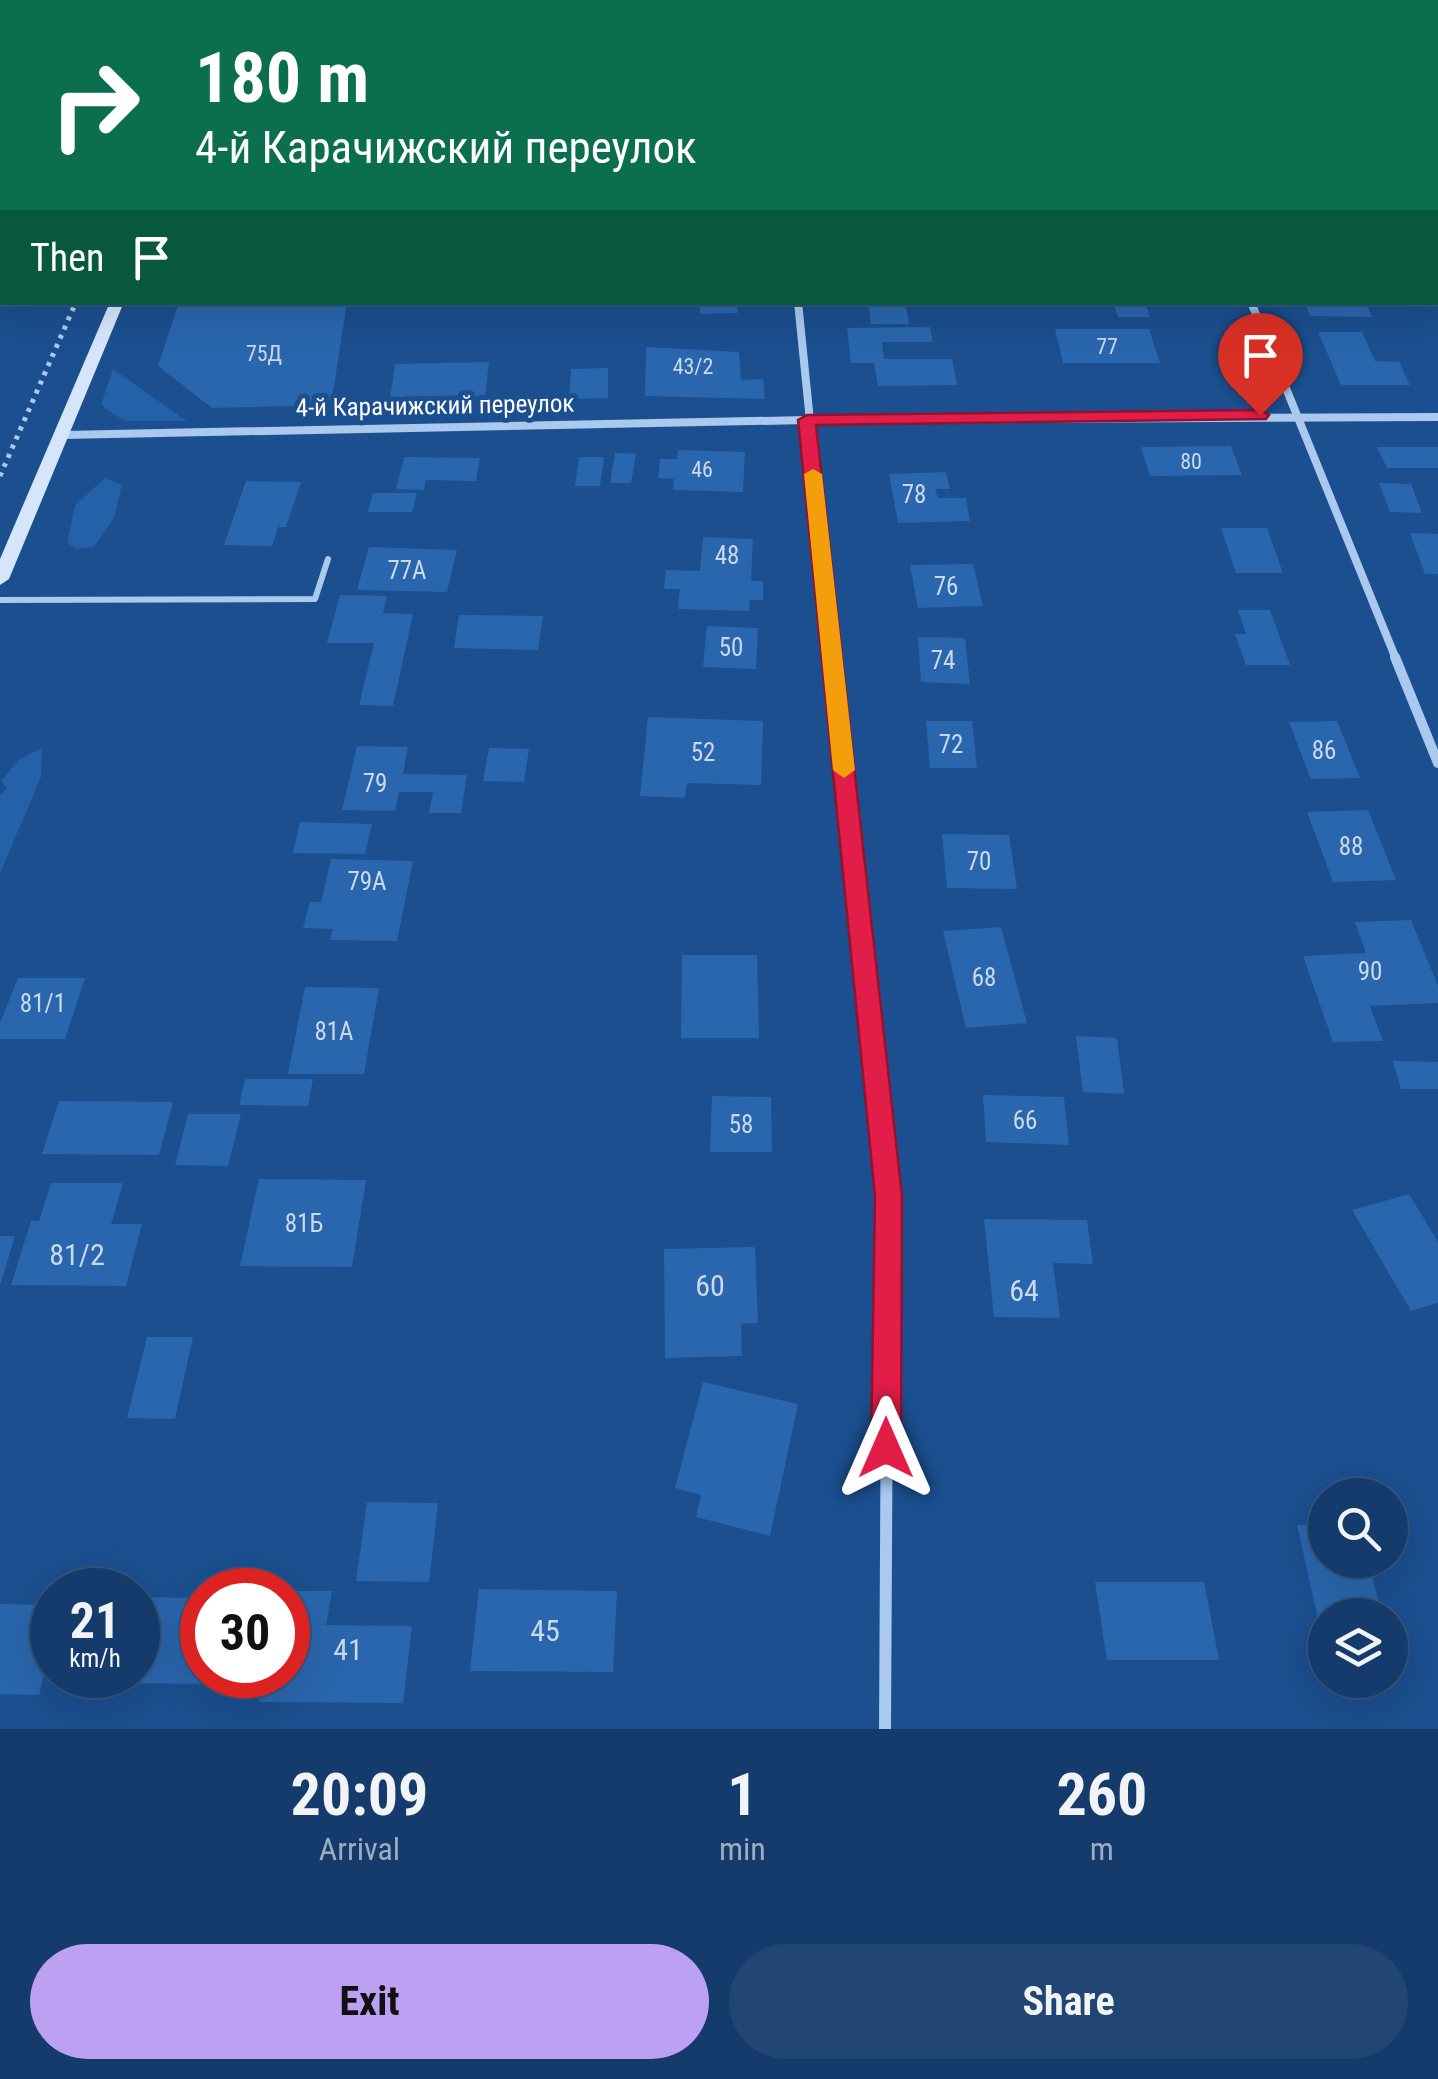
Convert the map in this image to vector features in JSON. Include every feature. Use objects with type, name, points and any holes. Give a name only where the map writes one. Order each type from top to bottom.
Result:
[{"type":"street","points":[[0,579],[116,305]]},
{"type":"street","points":[[798,305],[888,1196],[885,1729]]},
{"type":"street","points":[[1253,305],[1438,763]]},
{"type":"street","name":"4-й Карачижский переулок","points":[[64,435],[807,420],[1438,417]]},
{"type":"lane","points":[[0,600],[315,599],[328,559]]},
{"type":"path","points":[[0,476],[75,305]]},
{"type":"shaded area","points":[[113,369],[187,421],[124,421],[101,405]]},
{"type":"shaded area","points":[[105,478],[122,485],[114,518],[94,547],[77,549],[67,543],[75,505]]},
{"type":"shaded area","points":[[42,748],[41,777],[0,873],[0,795],[7,788],[1,781],[20,759]]},
{"type":"building","points":[[178,305],[347,305],[331,405],[212,408],[158,366]]},
{"type":"building","points":[[417,305],[496,305],[496,306]]},
{"type":"building","points":[[699,305],[737,305],[738,313],[700,314]]},
{"type":"building","points":[[868,305],[906,305],[909,324],[871,324]]},
{"type":"building","points":[[1114,305],[1146,305],[1150,317],[1118,317]]},
{"type":"building","points":[[1306,305],[1367,305],[1372,317],[1310,316]]},
{"type":"building","points":[[930,327],[933,342],[882,342],[884,359],[952,359],[957,385],[878,386],[874,363],[851,363],[847,328]]},
{"type":"building","points":[[1055,329],[1149,329],[1160,363],[1063,363]]},
{"type":"building","points":[[1318,332],[1362,332],[1375,361],[1399,362],[1410,385],[1341,385]]},
{"type":"building","points":[[646,347],[739,352],[741,380],[763,379],[765,399],[645,396]]},
{"type":"building","points":[[489,362],[485,396],[390,398],[395,364]]},
{"type":"building","points":[[608,368],[608,398],[569,399],[571,369]]},
{"type":"building","points":[[1231,446],[1242,475],[1150,476],[1141,447]]},
{"type":"building","points":[[1377,447],[1438,447],[1438,468],[1387,468]]},
{"type":"building","points":[[678,450],[745,452],[743,492],[673,490],[674,479],[658,478],[660,459],[677,459]]},
{"type":"building","points":[[615,453],[636,454],[631,483],[610,483]]},
{"type":"building","points":[[404,457],[480,458],[476,481],[426,480],[424,490],[396,489]]},
{"type":"building","points":[[579,457],[604,457],[600,486],[575,486]]},
{"type":"building","points":[[946,472],[950,489],[935,489],[938,498],[966,498],[970,521],[898,523],[889,474]]},
{"type":"building","points":[[246,481],[301,482],[286,527],[278,527],[272,546],[224,545]]},
{"type":"building","points":[[1379,483],[1411,484],[1422,513],[1390,512]]},
{"type":"building","points":[[373,493],[417,493],[412,512],[368,512]]},
{"type":"building","points":[[1221,528],[1267,528],[1283,573],[1236,573]]},
{"type":"building","points":[[1410,533],[1438,534],[1438,574],[1425,574]]},
{"type":"building","points":[[703,537],[753,539],[751,581],[763,581],[763,600],[750,600],[749,611],[678,609],[680,589],[664,589],[666,570],[700,571]]},
{"type":"building","points":[[369,547],[457,550],[447,592],[357,590]]},
{"type":"building","points":[[973,564],[983,606],[918,608],[910,565]]},
{"type":"building","points":[[340,595],[387,596],[383,613],[413,614],[393,706],[359,705],[374,643],[327,643]]},
{"type":"building","points":[[1238,610],[1270,610],[1290,665],[1246,665],[1235,634],[1246,634]]},
{"type":"building","points":[[459,615],[543,616],[538,650],[454,648]]},
{"type":"building","points":[[707,626],[758,628],[756,669],[703,667]]},
{"type":"building","points":[[918,637],[965,638],[970,684],[921,682]]},
{"type":"building","points":[[648,717],[763,721],[761,785],[687,783],[685,798],[640,796]]},
{"type":"building","points":[[926,721],[972,721],[977,768],[930,768]]},
{"type":"building","points":[[1337,721],[1360,778],[1311,779],[1289,722]]},
{"type":"building","points":[[357,746],[408,747],[403,774],[467,775],[461,813],[429,813],[433,792],[399,792],[395,811],[342,810]]},
{"type":"building","points":[[489,748],[529,749],[524,782],[483,781]]},
{"type":"building","points":[[1368,810],[1396,880],[1333,882],[1307,812]]},
{"type":"building","points":[[300,822],[372,824],[365,854],[293,853]]},
{"type":"building","points":[[942,834],[1009,835],[1017,889],[947,888]]},
{"type":"building","points":[[331,859],[413,861],[397,941],[330,940],[333,929],[303,928],[310,902],[321,902]]},
{"type":"building","points":[[1411,920],[1438,986],[1438,1003],[1370,1006],[1383,1041],[1333,1042],[1303,956],[1366,953],[1355,922]]},
{"type":"building","points":[[1001,927],[1027,1023],[966,1028],[943,931]]},
{"type":"building","points":[[682,955],[757,955],[759,1038],[681,1038]]},
{"type":"building","points":[[18,978],[85,978],[65,1039],[0,1039],[0,1023]]},
{"type":"building","points":[[305,987],[379,988],[364,1074],[288,1074]]},
{"type":"building","points":[[1076,1036],[1117,1038],[1124,1094],[1083,1092]]},
{"type":"building","points":[[1393,1061],[1438,1062],[1438,1089],[1401,1089]]},
{"type":"building","points":[[245,1079],[313,1079],[308,1106],[239,1105]]},
{"type":"building","points":[[983,1095],[1064,1097],[1069,1145],[986,1142]]},
{"type":"building","points":[[712,1096],[771,1097],[772,1152],[710,1152]]},
{"type":"building","points":[[59,1101],[173,1102],[159,1155],[42,1154]]},
{"type":"building","points":[[188,1114],[241,1114],[228,1166],[175,1165]]},
{"type":"building","points":[[259,1179],[366,1180],[352,1267],[240,1266]]},
{"type":"building","points":[[51,1183],[123,1183],[111,1224],[142,1224],[126,1286],[11,1285],[31,1221],[39,1221]]},
{"type":"building","points":[[1409,1194],[1438,1242],[1438,1303],[1411,1311],[1352,1210]]},
{"type":"building","points":[[984,1219],[1087,1220],[1093,1264],[1053,1263],[1060,1318],[994,1317]]},
{"type":"building","points":[[0,1236],[15,1236],[1,1283],[0,1283]]},
{"type":"building","points":[[755,1247],[758,1323],[741,1324],[742,1356],[665,1358],[664,1249]]},
{"type":"building","points":[[147,1337],[193,1337],[175,1419],[127,1418]]},
{"type":"building","points":[[703,1382],[798,1404],[770,1536],[696,1517],[701,1495],[675,1488]]},
{"type":"building","points":[[367,1502],[438,1503],[429,1582],[356,1581]]},
{"type":"building","points":[[1297,1525],[1308,1525],[1308,1574]]},
{"type":"building","points":[[1309,1578],[1373,1578],[1378,1598],[1313,1598]]},
{"type":"building","points":[[1095,1582],[1204,1582],[1219,1660],[1107,1660]]},
{"type":"building","points":[[479,1589],[617,1591],[613,1672],[470,1671]]},
{"type":"building","points":[[310,1591],[332,1591],[326,1625],[412,1626],[403,1703],[259,1702],[260,1698],[310,1698]]},
{"type":"building","points":[[160,1597],[180,1598],[180,1684],[160,1684]]},
{"type":"building","points":[[0,1604],[30,1605],[30,1695],[0,1694]]},
{"type":"slow traffic","points":[[813,474],[844,770]]},
{"type":"route","points":[[886,1448],[888,1196],[807,420],[1260,415]]}]
